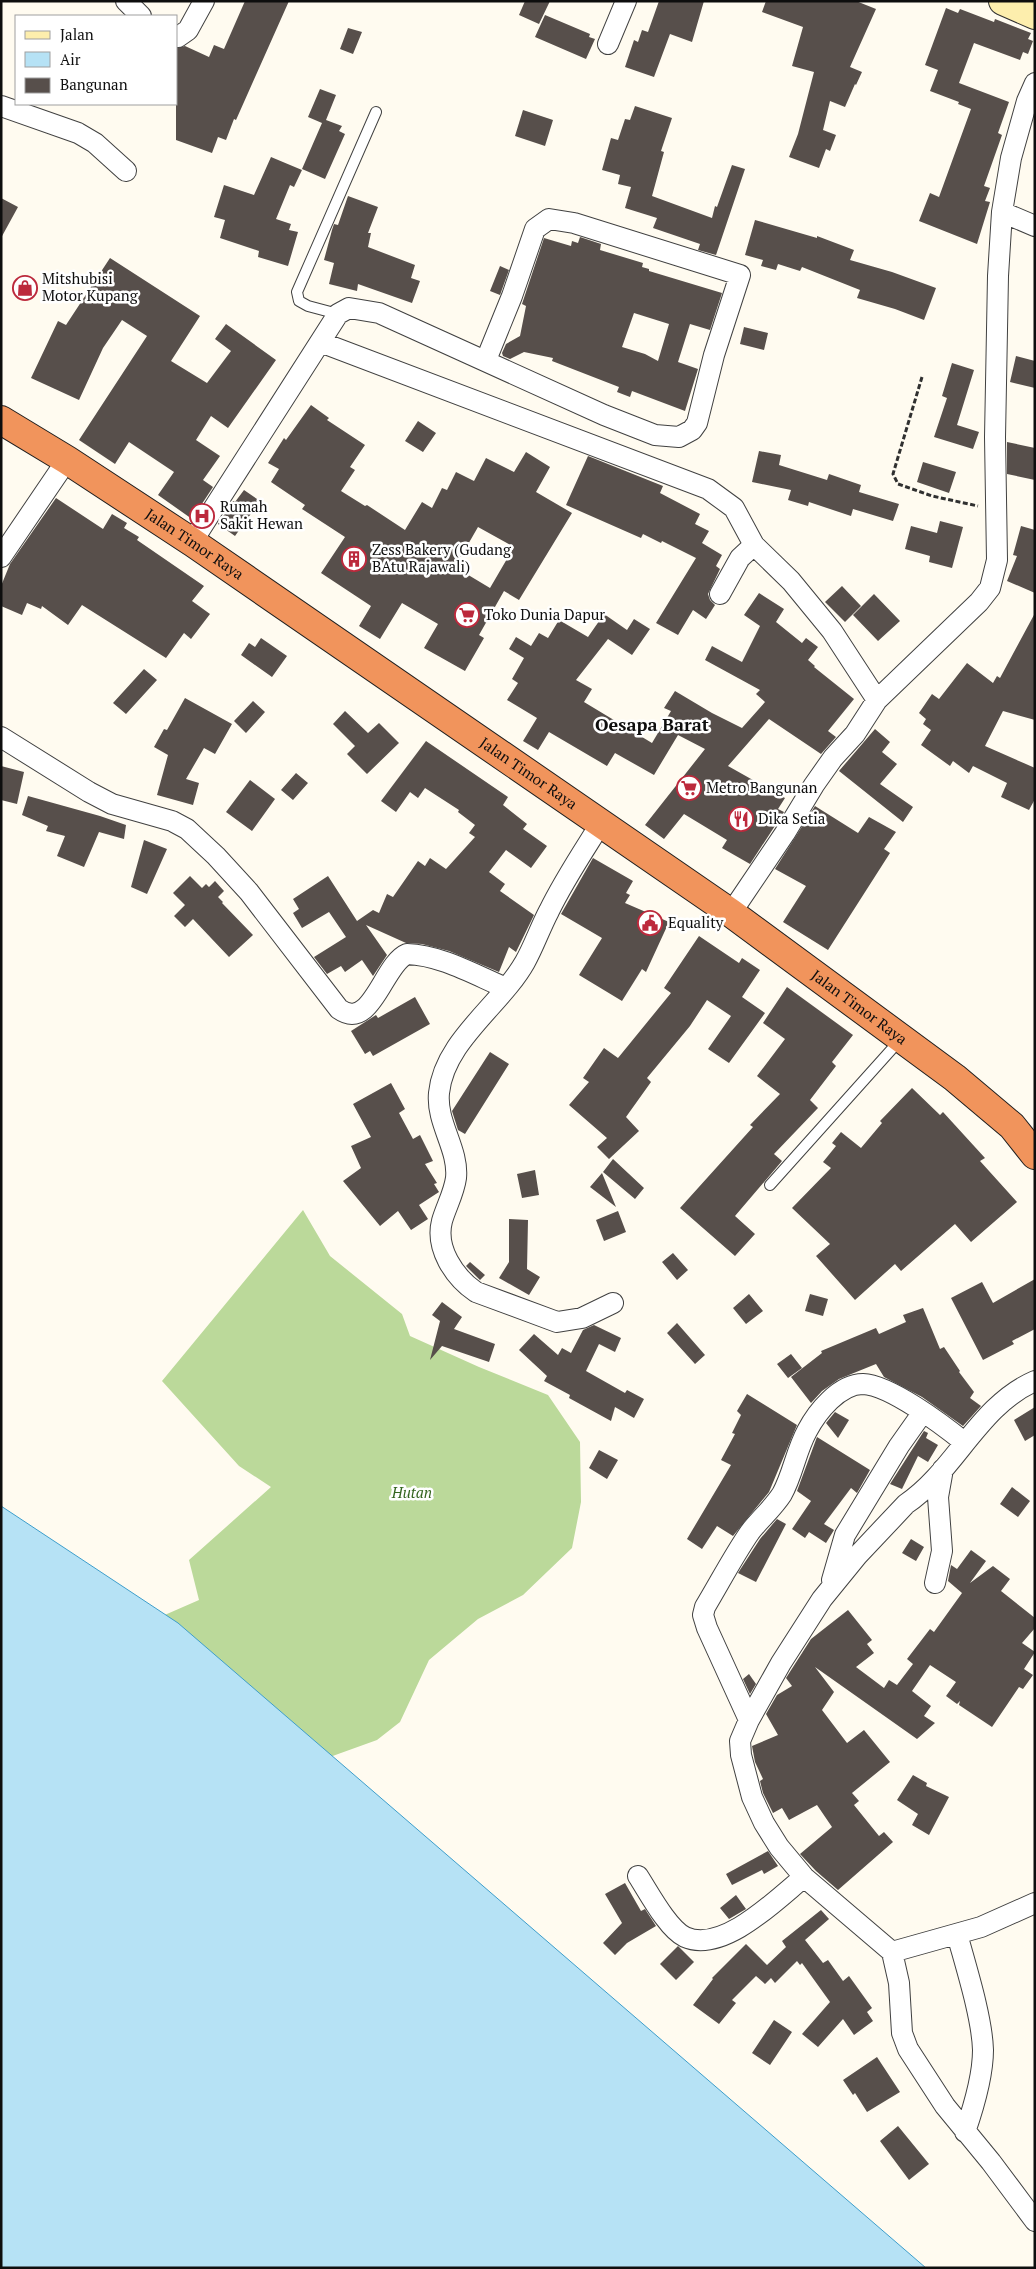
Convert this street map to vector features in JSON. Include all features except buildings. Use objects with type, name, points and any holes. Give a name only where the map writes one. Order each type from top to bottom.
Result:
[{"type":"highway","name":"Jalan Timor Raya","points":[[1,420],[68,460],[192,542],[731,913],[956,1078],[1012,1126],[1035,1155]]},
{"type":"street","points":[[126,1],[140,15]]},
{"type":"street","points":[[178,37],[188,30],[204,1]]},
{"type":"street","points":[[608,44],[626,1]]},
{"type":"street","points":[[1003,1],[1035,14]]},
{"type":"street","points":[[731,913],[785,833],[814,785],[833,758],[854,734],[877,700],[979,602],[990,588],[997,560],[997,340],[1002,212],[1011,158],[1027,101],[1035,83]]},
{"type":"street","points":[[1,106],[78,133],[95,143],[126,171]]},
{"type":"street","points":[[1002,212],[1035,226]]},
{"type":"street","points":[[192,542],[338,314],[349,308],[379,313],[604,415],[654,435],[679,437],[692,430],[697,423],[714,355],[740,275],[574,223],[549,219],[535,229],[512,296],[486,360]]},
{"type":"street","points":[[320,342],[708,489],[734,508],[754,545],[791,581],[832,631],[877,700]]},
{"type":"street","points":[[1,557],[68,460]]},
{"type":"street","points":[[720,594],[740,558],[754,545]]},
{"type":"street","points":[[1,736],[89,792],[112,804],[172,821],[187,829],[216,856],[249,892],[338,1009],[345,1014],[364,1010],[397,961],[407,954],[424,956],[465,970],[506,988]]},
{"type":"street","points":[[601,823],[549,910],[525,962],[506,988],[488,1007],[453,1055],[441,1083],[440,1114],[452,1152],[456,1176],[440,1235],[444,1253],[460,1278],[476,1292],[522,1308],[549,1320],[564,1322],[582,1318],[613,1303]]},
{"type":"street","points":[[1035,1381],[1021,1387],[964,1442],[920,1494],[906,1504],[829,1589],[781,1662],[748,1720],[740,1740],[741,1755],[752,1797],[764,1823],[779,1847],[804,1877],[892,1952],[899,1983],[902,2033],[908,2049],[945,2106],[991,2162],[1035,2221]]},
{"type":"street","points":[[748,1720],[703,1615],[705,1607],[750,1532],[782,1493],[808,1430],[824,1406],[842,1391],[864,1384],[894,1394],[923,1412],[964,1442]]},
{"type":"street","points":[[829,1589],[845,1535],[899,1446],[923,1412]]},
{"type":"street","points":[[935,1582],[942,1551],[938,1497],[944,1467]]},
{"type":"street","points":[[638,1876],[672,1926],[685,1937],[705,1942],[726,1935],[760,1914],[804,1877]]},
{"type":"street","points":[[892,1952],[981,1927],[1035,1903]]},
{"type":"street","points":[[957,1934],[979,2024],[983,2051],[970,2117],[965,2132]]},
{"type":"lane","points":[[338,314],[308,306],[299,301],[297,292],[376,112]]},
{"type":"lane","points":[[770,1185],[902,1038]]},
{"type":"path","points":[[922,377],[893,474],[894,480],[898,484],[932,496],[996,510]]},
{"type":"green space","name":"Hutan","points":[[303,1210],[330,1256],[402,1314],[410,1336],[548,1395],[580,1442],[581,1502],[572,1548],[523,1595],[478,1619],[429,1660],[400,1722],[377,1740],[291,1771],[128,1631],[199,1600],[189,1560],[271,1487],[239,1466],[162,1381]]},
{"type":"water","points":[[1,1506],[178,1623],[926,2268],[1,2268]]},
{"type":"place","name":"Mitshubisi Motor Kupang","points":[[25,288]]},
{"type":"place","name":"Rumah Sakit Hewan","points":[[202,516]]},
{"type":"place","name":"Zess Bakery (Gudang BAtu Rajawali)","points":[[354,559]]},
{"type":"place","name":"Toko Dunia Dapur","points":[[467,615]]},
{"type":"place","name":"Metro Bangunan","points":[[689,788]]},
{"type":"place","name":"Dika Setia","points":[[741,819]]},
{"type":"place","name":"Equality","points":[[650,923]]},
{"type":"district","name":"Oesapa Barat","points":[[652,725]]}]
